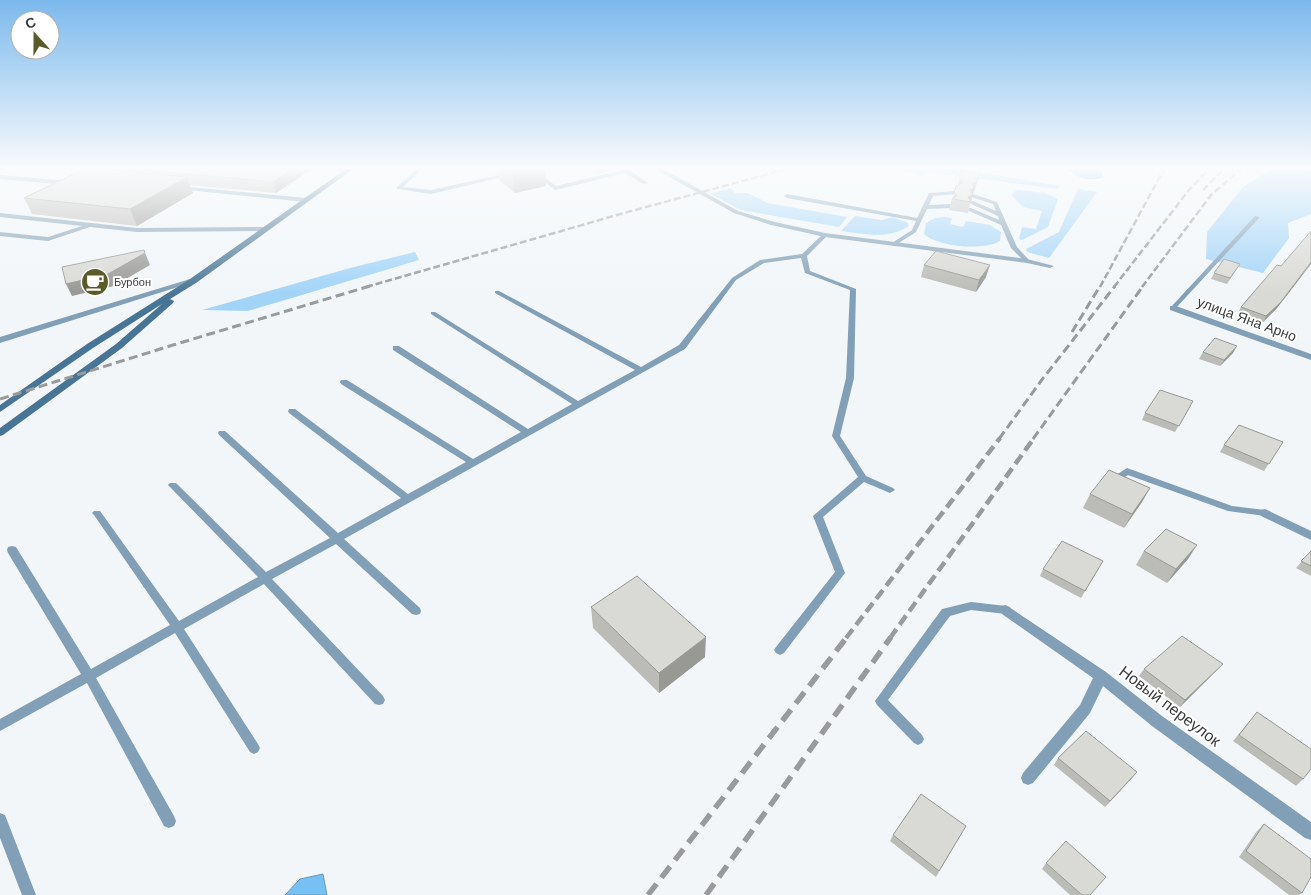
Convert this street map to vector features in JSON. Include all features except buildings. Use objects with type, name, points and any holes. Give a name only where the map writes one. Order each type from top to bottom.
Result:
[{"type":"main road","points":[[0,409],[90,346],[193,280],[291,211]]},
{"type":"main road","points":[[0,433],[119,346],[193,280]]},
{"type":"street","points":[[734,211],[774,224],[825,235],[1027,261],[1050,266]]},
{"type":"street","points":[[0,340],[193,280]]},
{"type":"street","name":"улица Яна Арно","points":[[1173,308],[1311,357]]},
{"type":"street","points":[[1265,514],[1311,536]]},
{"type":"street","name":"Новый переулок","points":[[1006,610],[1102,676],[1157,721],[1311,832]]},
{"type":"street","points":[[1028,778],[1085,709],[1102,676]]},
{"type":"lane","points":[[868,211],[920,220]]},
{"type":"lane","points":[[894,244],[914,231],[923,211]]},
{"type":"lane","points":[[973,211],[1004,224]]},
{"type":"lane","points":[[998,211],[1014,248],[1027,261]]},
{"type":"lane","points":[[0,215],[137,230],[266,228]]},
{"type":"lane","points":[[1173,308],[1257,217]]},
{"type":"lane","points":[[0,234],[48,239],[91,225]]},
{"type":"lane","points":[[0,725],[682,348],[734,279],[762,261],[804,256],[825,235]]},
{"type":"lane","points":[[804,256],[807,272],[853,289],[850,378],[836,436],[864,478],[890,490]]},
{"type":"lane","points":[[497,292],[641,370]]},
{"type":"lane","points":[[433,313],[579,405]]},
{"type":"lane","points":[[396,348],[528,433]]},
{"type":"lane","points":[[344,382],[474,463]]},
{"type":"lane","points":[[292,411],[408,499]]},
{"type":"lane","points":[[222,433],[416,611]]},
{"type":"lane","points":[[1111,482],[1127,471],[1231,509],[1265,514]]},
{"type":"lane","points":[[780,650],[840,573],[818,516],[864,478]]},
{"type":"lane","points":[[173,485],[265,578],[379,700]]},
{"type":"lane","points":[[97,513],[177,627],[254,748]]},
{"type":"lane","points":[[12,550],[89,676],[169,821]]},
{"type":"lane","points":[[918,739],[882,701],[946,612],[971,606],[1006,610]]},
{"type":"lane","points":[[0,820],[29,895]]},
{"type":"shaded area","points":[[745,211],[812,211],[847,217],[839,227]]},
{"type":"shaded area","points":[[1042,211],[1054,211],[1048,227],[1022,240],[1019,239],[1022,227],[1036,229]]},
{"type":"shaded area","points":[[1068,211],[1083,211],[1049,258],[1027,252],[1026,249],[1059,232]]},
{"type":"shaded area","points":[[1224,211],[1311,211],[1311,214],[1288,223],[1289,238],[1263,273],[1206,259],[1207,232]]},
{"type":"shaded area","points":[[855,216],[882,220],[893,217],[908,223],[909,226],[885,235],[841,231]]},
{"type":"shaded area","points":[[935,218],[952,218],[950,224],[963,227],[966,221],[990,225],[1001,232],[1000,241],[973,247],[950,245],[924,234],[926,223]]},
{"type":"shaded area","points":[[415,252],[419,260],[248,311],[202,310],[350,268]]},
{"type":"shaded area","points":[[323,874],[327,895],[285,895],[300,879]]},
{"type":"railway","points":[[366,287],[632,211]]},
{"type":"railway","points":[[1100,287],[1141,211]]},
{"type":"railway","points":[[1114,287],[1173,211]]},
{"type":"railway","points":[[1142,287],[1199,211]]},
{"type":"railway","points":[[0,399],[370,286]]},
{"type":"railway","points":[[1072,332],[1100,286]]},
{"type":"railway","points":[[999,439],[1041,381],[1115,286]]},
{"type":"railway","points":[[1033,439],[1143,286]]},
{"type":"railway","points":[[846,638],[1000,438]]},
{"type":"railway","points":[[890,638],[1034,438]]},
{"type":"railway","points":[[648,895],[847,637]]},
{"type":"railway","points":[[706,895],[891,637]]},
{"type":"place","name":"Бурбон","points":[[95,282]]}]
